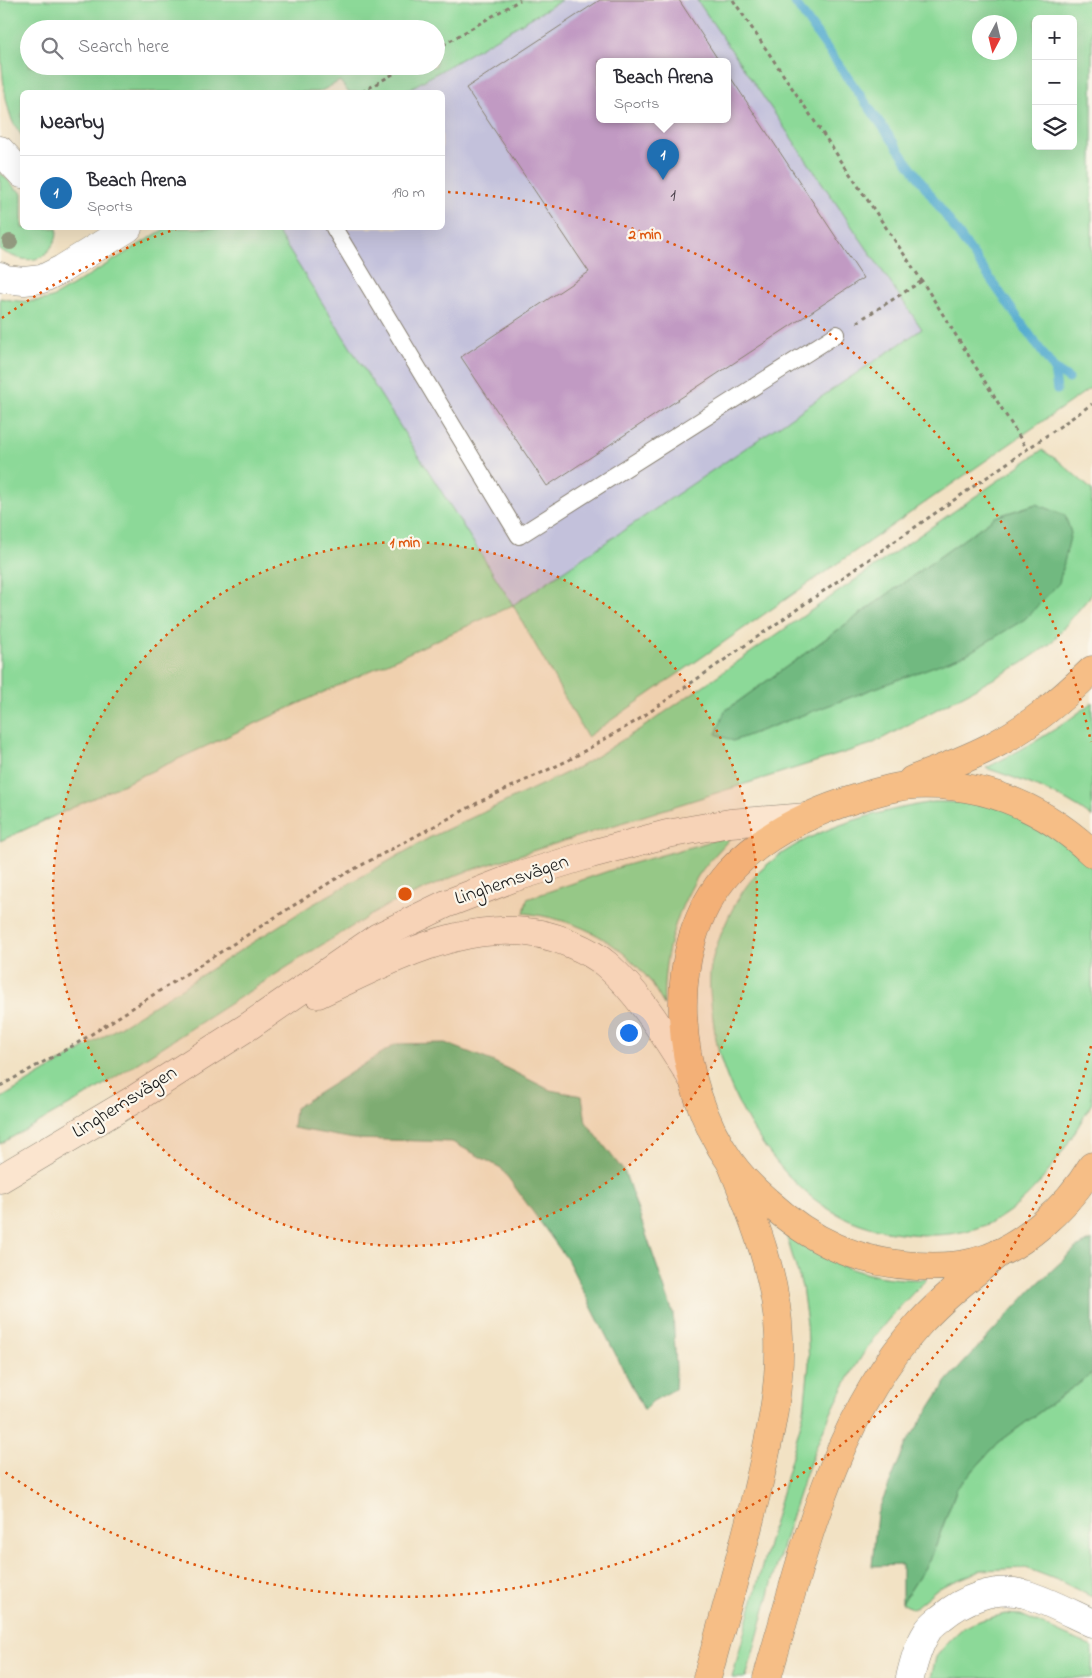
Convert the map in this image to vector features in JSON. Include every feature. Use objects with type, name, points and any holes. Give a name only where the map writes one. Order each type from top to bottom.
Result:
[{"type":"main road","points":[[707,1678],[746,1535],[770,1435],[779,1374],[779,1336],[763,1249],[749,1206],[732,1165],[708,1122],[691,1078],[684,1029],[684,1000],[691,946],[698,922],[710,898],[727,874],[745,856],[770,838],[806,817],[851,800],[892,788],[949,766],[994,745],[1030,723],[1065,696],[1092,670]]},
{"type":"main road","points":[[892,788],[913,785],[956,787],[980,790],[1003,797],[1026,805],[1044,815],[1092,853]]},
{"type":"main road","name":"Linghemsvägen","points":[[0,1179],[133,1100],[249,1026],[378,937],[446,904],[514,878],[591,854],[667,834],[730,823],[806,817]]},
{"type":"main road","name":"Linghemsvägen","points":[[249,1026],[427,946],[479,932],[508,930],[533,932],[556,938],[581,948],[606,964],[633,992],[691,1078]]},
{"type":"main road","points":[[732,1165],[758,1194],[804,1231],[834,1248],[867,1260],[896,1265],[937,1267],[974,1262],[1000,1253]]},
{"type":"main road","points":[[767,1678],[803,1555],[829,1476],[858,1414],[882,1372],[920,1323],[964,1282],[1000,1253],[1019,1242],[1044,1222],[1066,1200],[1092,1166]]},
{"type":"main road","points":[[1066,1200],[1092,1187]]},
{"type":"street","points":[[0,150],[20,172]]},
{"type":"street","points":[[0,276],[5,279],[24,281],[42,279],[62,270],[118,230]]},
{"type":"street","points":[[910,1678],[916,1652],[928,1630],[952,1609],[971,1598],[997,1592],[1024,1594],[1054,1605],[1092,1623]]},
{"type":"lane","points":[[335,230],[519,536],[837,334]]},
{"type":"path","points":[[445,44],[520,0]]},
{"type":"path","points":[[733,0],[922,281],[1027,449]]},
{"type":"path","points":[[365,90],[391,75]]},
{"type":"path","points":[[837,334],[922,281]]},
{"type":"path","points":[[0,1086],[76,1044],[332,881],[483,800],[567,761],[638,720],[1092,404]]},
{"type":"shaded area","points":[[562,0],[697,0],[922,329],[513,605],[276,230],[445,230],[445,90],[407,90],[433,75],[445,75],[445,68]]},
{"type":"green space","points":[[0,0],[562,0],[445,68],[445,20],[20,20],[20,75],[433,75],[407,90],[347,90],[340,81],[323,90],[20,90],[20,133],[12,120],[8,107],[2,61]]},
{"type":"green space","points":[[697,0],[1092,0],[1092,387],[587,737],[513,605],[922,329]]},
{"type":"green space","points":[[0,172],[20,192],[20,230],[57,230],[57,232],[53,244],[47,253],[35,259],[21,259],[0,250]]},
{"type":"green space","points":[[163,230],[276,230],[513,605],[0,841],[0,298],[39,301],[52,298]]},
{"type":"green space","points":[[1042,450],[1059,461],[1092,490],[1092,594],[1050,644],[1021,664],[872,744],[462,873],[386,906],[320,946],[89,1094],[0,1144],[0,1099],[131,1020],[310,906],[429,838],[581,766],[648,724]],"holes":[[[1036,504],[725,711],[995,517]]]},
{"type":"green space","points":[[1036,504],[1065,515],[1071,533],[1059,583],[1025,619],[967,654],[733,741],[716,734],[725,711],[995,517]]},
{"type":"green space","points":[[1092,702],[1092,817],[1054,794],[986,768],[1054,730]]},
{"type":"green space","points":[[933,802],[984,804],[1021,814],[1033,819],[1053,832],[1086,859],[1092,868],[1092,1103],[1050,1169],[1025,1198],[1010,1211],[994,1221],[963,1232],[921,1235],[880,1230],[841,1216],[813,1198],[779,1165],[750,1124],[738,1103],[721,1060],[716,1042],[710,980],[711,967],[722,931],[742,892],[758,873],[776,858],[817,834],[840,825],[887,811]]},
{"type":"green space","points":[[733,835],[698,876],[682,906],[671,938],[665,971],[664,1005],[646,976],[633,962],[606,941],[576,925],[524,913],[527,899],[623,866]]},
{"type":"green space","points":[[445,1043],[492,1061],[550,1090],[582,1096],[586,1122],[625,1173],[673,1313],[676,1369],[675,1389],[653,1401],[644,1410],[567,1259],[501,1168],[452,1142],[354,1139],[293,1128],[295,1108],[396,1044]]},
{"type":"green space","points":[[786,1235],[819,1255],[852,1269],[888,1278],[927,1279],[886,1322],[865,1351],[843,1388],[808,1467],[781,1552],[746,1678],[732,1678],[804,1411],[809,1364],[807,1324],[802,1287]]},
{"type":"green space","points":[[1092,1240],[1092,1373],[998,1443],[957,1488],[931,1558],[902,1603],[902,1565],[872,1566],[877,1514],[906,1444],[947,1381],[1033,1288],[1076,1248]]},
{"type":"green space","points":[[1092,1373],[1092,1597],[1060,1581],[1026,1568],[982,1570],[938,1588],[913,1609],[902,1603],[931,1558],[957,1488],[998,1443]]},
{"type":"green space","points":[[1005,1614],[1021,1615],[1092,1647],[1092,1678],[931,1678],[936,1657],[964,1627]]},
{"type":"building","points":[[600,0],[679,0],[717,58],[596,58],[596,123],[731,123],[731,78],[863,278],[547,486],[461,357],[589,272],[466,88]]},
{"type":"waterway","points":[[793,0],[1054,369],[1069,379]]},
{"type":"waterway","points":[[1054,369],[1057,390]]},
{"type":"place","name":"Beach Arena","points":[[663,180]]}]
